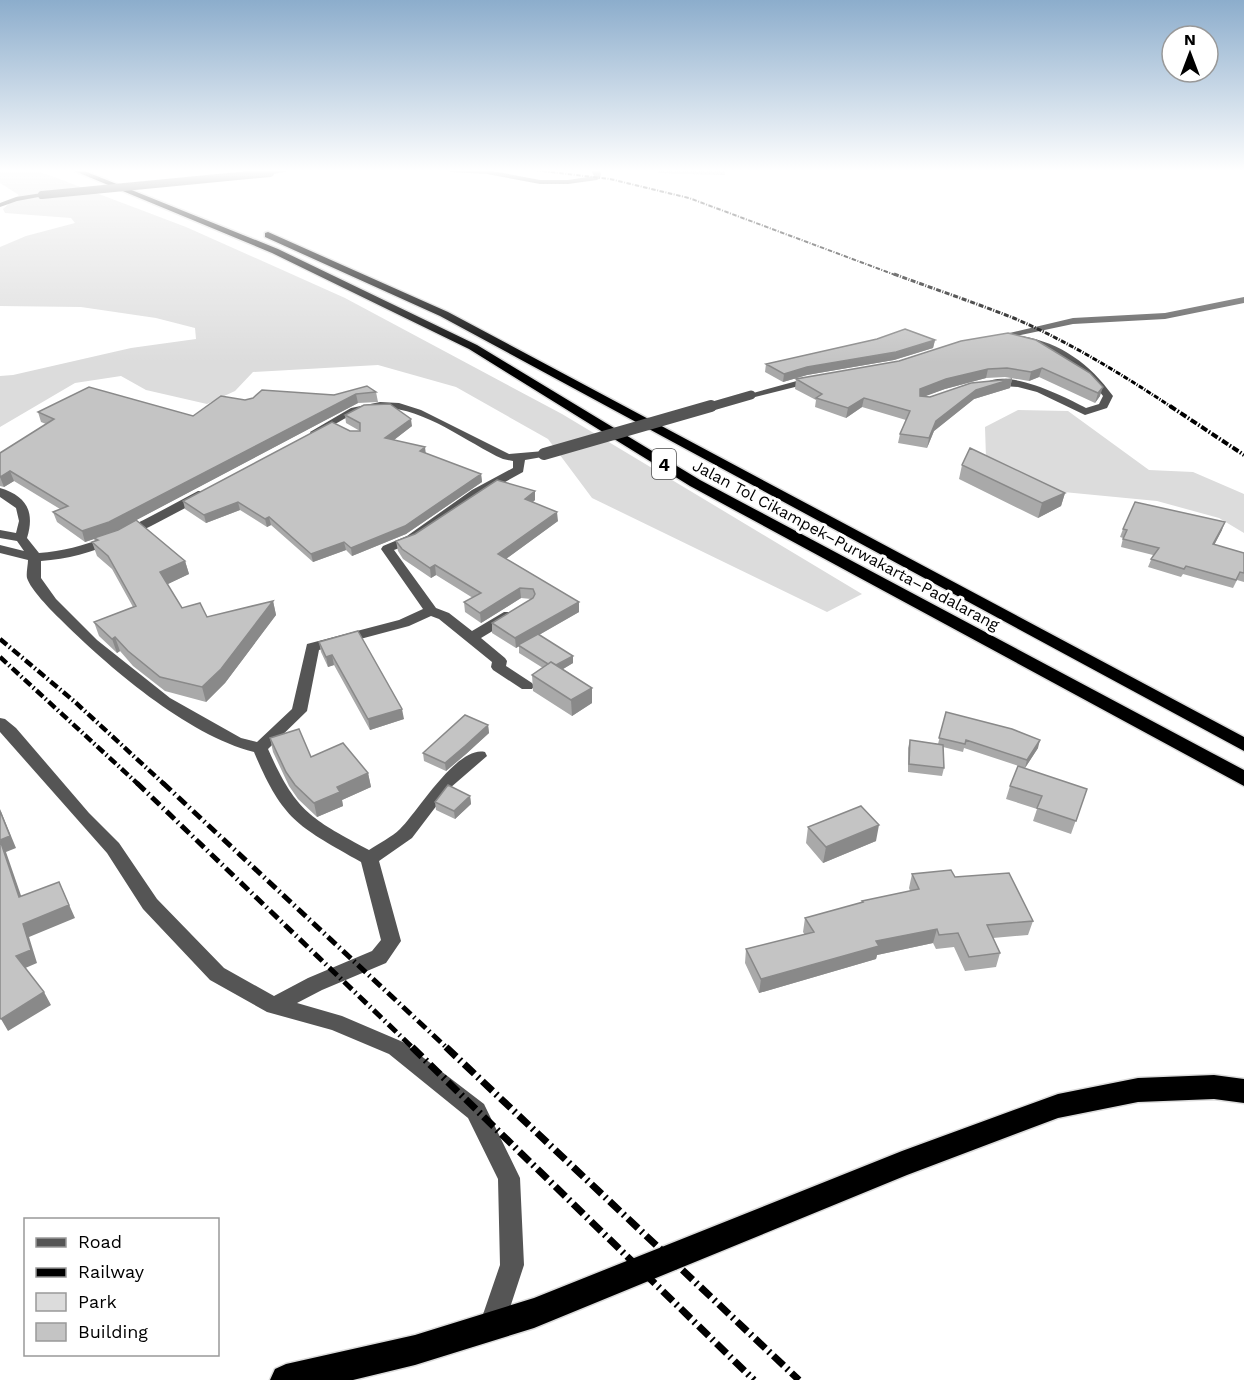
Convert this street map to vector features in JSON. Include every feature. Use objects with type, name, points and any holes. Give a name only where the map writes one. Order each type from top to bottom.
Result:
[{"type":"highway","name":"Jalan Tol Cikampek–Purwakarta–Padalarang","points":[[234,234],[275,251],[473,347],[695,483],[1244,779]]},
{"type":"highway","name":"Jalan Tol Cikampek–Purwakarta–Padalarang","points":[[265,234],[444,314],[1244,745]]},
{"type":"highway","points":[[286,1380],[415,1350],[534,1313],[902,1164],[1058,1106],[1138,1090],[1214,1087],[1244,1091]]},
{"type":"street","points":[[982,385],[992,382],[1024,384],[1053,395],[1085,412],[1104,406],[1108,396],[1096,378],[1053,349],[1027,339],[990,338],[1073,321],[1165,316],[1244,300]]},
{"type":"street","points":[[303,438],[363,407],[380,405],[402,407],[424,415],[497,453],[519,458],[544,454],[751,395],[830,376]]},
{"type":"street","points":[[332,422],[348,430]]},
{"type":"street","points":[[519,458],[519,470],[476,493],[411,539],[387,549],[431,611],[444,616],[500,661],[498,668],[526,686]]},
{"type":"street","points":[[0,549],[35,557],[76,552],[117,538],[214,487]]},
{"type":"street","points":[[0,492],[20,503],[26,511],[27,522],[21,538]]},
{"type":"street","points":[[0,534],[21,538],[35,557],[34,578],[51,602],[92,643],[165,701],[236,742],[260,748]]},
{"type":"street","points":[[471,638],[518,609]]},
{"type":"street","points":[[260,748],[299,711],[312,647],[404,623],[431,611]]},
{"type":"street","points":[[0,723],[113,848],[150,904],[217,974],[274,1006],[335,1022],[396,1048],[476,1111],[510,1178],[512,1265],[492,1326]]},
{"type":"street","points":[[260,748],[275,782],[291,807],[304,820],[369,858],[391,941],[379,957],[315,984],[274,1006]]},
{"type":"street","points":[[369,858],[406,834],[444,784],[479,756]]},
{"type":"green space","points":[[203,234],[345,298],[562,414],[862,594],[827,612],[592,498],[548,439],[456,387],[378,365],[253,372],[235,391],[207,404],[146,390],[121,376],[75,383],[0,427],[0,376],[131,348],[196,339],[195,328],[156,318],[81,307],[0,306],[0,247],[26,236]]},
{"type":"green space","points":[[1018,410],[1068,411],[1149,470],[1193,472],[1244,494],[1244,533],[1219,518],[1157,501],[1053,491],[986,458],[985,427]]},
{"type":"building","points":[[905,329],[935,340],[896,352],[807,367],[784,374],[766,364],[877,339]]},
{"type":"building","points":[[1008,333],[1036,340],[1090,373],[1103,387],[1098,393],[1042,368],[1031,372],[1007,368],[988,369],[946,379],[920,389],[920,396],[930,397],[971,383],[1012,379],[976,390],[936,421],[929,438],[900,434],[910,411],[864,398],[848,408],[816,398],[822,394],[796,379],[899,361],[961,341]]},
{"type":"building","points":[[367,386],[376,392],[356,394],[109,522],[82,531],[53,512],[68,506],[10,471],[0,477],[0,453],[54,419],[38,412],[89,387],[193,416],[221,396],[245,400],[253,398],[262,390],[334,395]]},
{"type":"building","points":[[390,404],[411,419],[385,438],[425,447],[420,451],[481,474],[405,526],[351,548],[344,542],[311,554],[269,517],[265,519],[238,502],[204,515],[183,501],[332,422],[350,431],[360,431],[360,423],[345,415],[364,405]]},
{"type":"building","points":[[970,448],[1065,493],[1042,503],[962,465]]},
{"type":"building","points":[[497,480],[535,491],[525,499],[557,512],[498,554],[579,602],[515,638],[492,623],[533,598],[535,594],[533,589],[520,588],[480,613],[464,602],[481,593],[435,565],[430,568],[402,549],[396,541],[415,534]]},
{"type":"building","points":[[1135,502],[1225,522],[1213,544],[1244,553],[1244,573],[1240,572],[1236,580],[1151,559],[1159,548],[1123,539],[1127,530],[1123,529]]},
{"type":"building","points":[[136,520],[185,561],[160,572],[182,608],[200,603],[207,617],[273,601],[221,669],[202,687],[160,677],[128,651],[115,637],[112,639],[94,622],[136,606],[108,556],[92,542],[98,540],[94,538],[118,530]]},
{"type":"building","points":[[358,631],[402,709],[368,719],[332,655],[326,657],[319,642]]},
{"type":"building","points":[[538,634],[573,656],[556,665],[551,662],[548,664],[518,645]]},
{"type":"building","points":[[551,662],[592,688],[571,700],[532,675]]},
{"type":"building","points":[[946,712],[1012,729],[1040,740],[1027,760],[966,740],[965,744],[939,738]]},
{"type":"building","points":[[465,715],[488,725],[445,763],[423,753]]},
{"type":"building","points":[[299,729],[311,757],[343,743],[368,773],[337,787],[340,792],[314,803],[295,785],[286,772],[270,738]]},
{"type":"building","points":[[910,740],[943,745],[944,768],[909,764]]},
{"type":"building","points":[[1018,766],[1087,789],[1076,821],[1037,808],[1042,796],[1010,786]]},
{"type":"building","points":[[448,785],[470,796],[454,811],[435,802]]},
{"type":"building","points":[[861,806],[879,825],[826,847],[808,827]]},
{"type":"building","points":[[0,811],[10,836],[0,840]]},
{"type":"building","points":[[0,840],[19,897],[59,882],[69,905],[23,924],[31,950],[16,956],[44,992],[1,1019],[0,1018]]},
{"type":"building","points":[[951,870],[955,877],[1009,873],[1033,921],[987,925],[1000,953],[969,957],[958,933],[939,935],[937,929],[876,941],[879,946],[761,979],[746,949],[814,932],[805,918],[862,901],[919,889],[912,874]]},
{"type":"railway","points":[[787,234],[898,276]]},
{"type":"railway","points":[[894,274],[1001,313],[1057,338],[1173,408]]},
{"type":"railway","points":[[1170,406],[1244,455]]},
{"type":"railway","points":[[0,639],[75,702],[164,784]]},
{"type":"railway","points":[[0,657],[138,784]]},
{"type":"railway","points":[[137,783],[413,1048]]},
{"type":"railway","points":[[163,783],[447,1048]]},
{"type":"railway","points":[[412,1047],[754,1380]]},
{"type":"railway","points":[[446,1047],[799,1380]]}]
